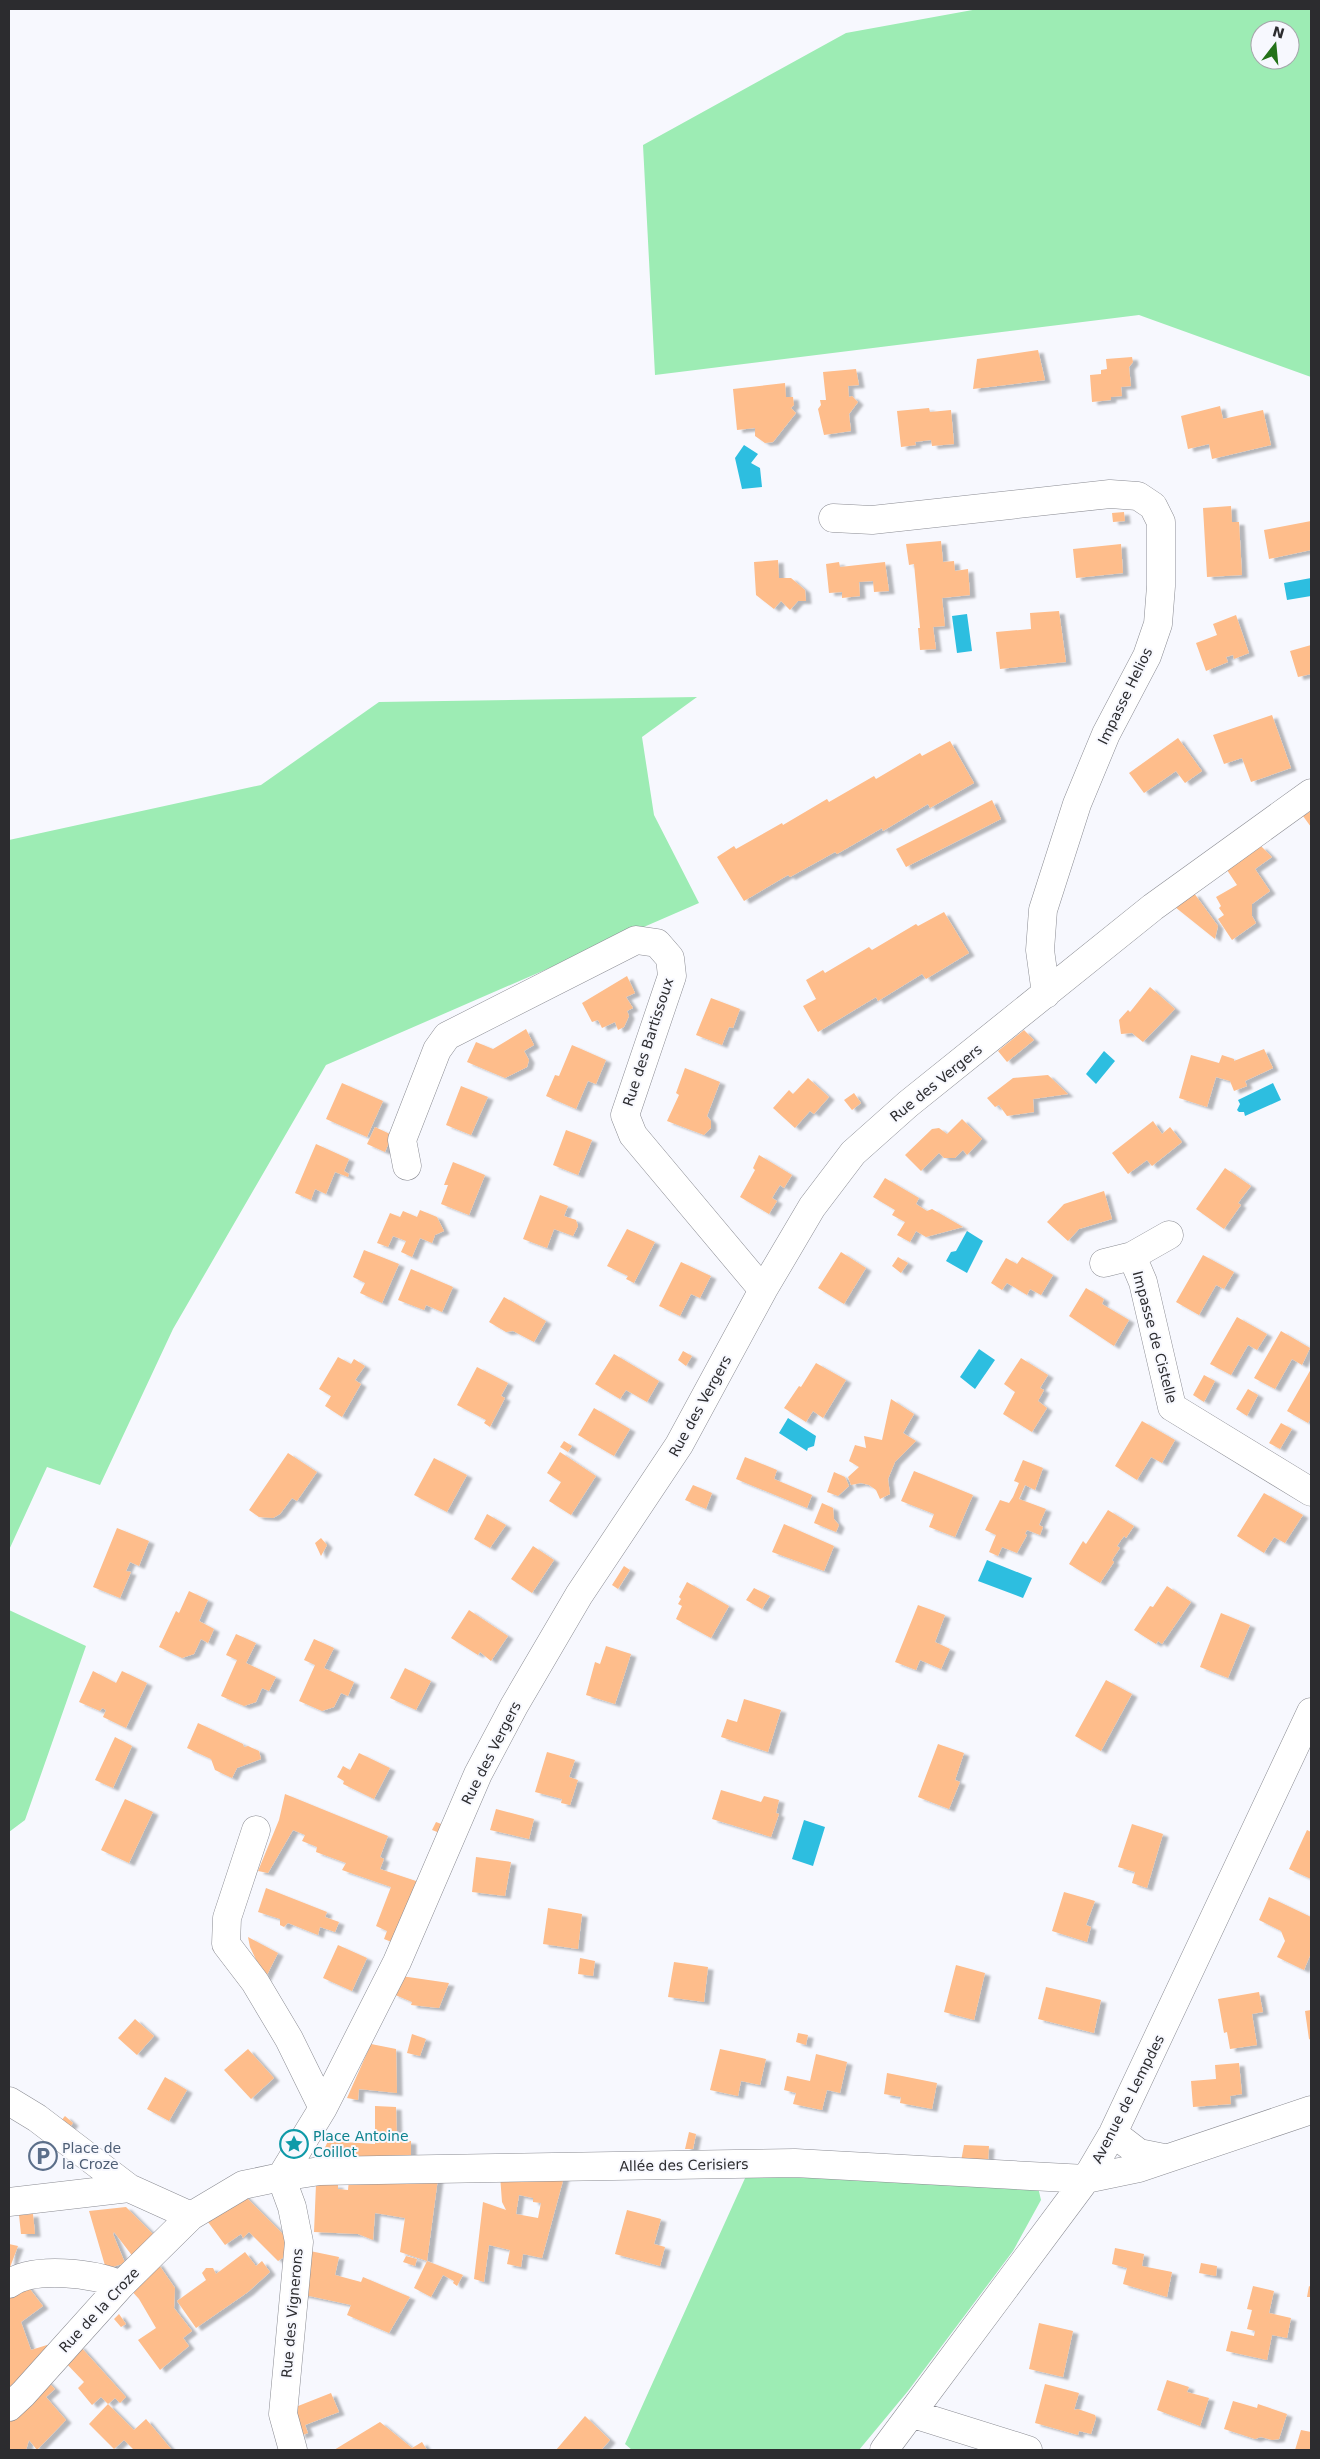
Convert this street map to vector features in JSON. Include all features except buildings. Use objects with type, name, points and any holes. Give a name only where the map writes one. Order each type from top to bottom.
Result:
[{"type":"street","name":"Impasse Helios","points":[[833,518],[872,520],[1110,494],[1138,496],[1153,506],[1161,522],[1161,586],[1158,624],[1147,656],[1106,734],[1077,804],[1043,910],[1040,950],[1046,994]]},
{"type":"street","name":"Rue des Vergers","points":[[281,2177],[323,2108],[398,1962],[478,1774],[514,1706],[579,1595],[679,1445],[763,1290],[812,1207],[853,1153],[908,1104],[1153,907],[1311,793]]},
{"type":"street","name":"Rue des Bartissoux","points":[[407,1166],[402,1140],[437,1050],[447,1036],[636,940],[657,943],[670,958],[672,976],[624,1115],[633,1135],[763,1290]]},
{"type":"street","name":"Impasse de Cistelle","points":[[1104,1263],[1132,1256],[1169,1235]]},
{"type":"street","name":"Impasse de Cistelle","points":[[1132,1256],[1143,1282],[1172,1407],[1311,1492]]},
{"type":"street","name":"Avenue de Lempdes","points":[[884,2450],[913,2414],[1086,2180],[1113,2134],[1311,1712]]},
{"type":"street","points":[[256,1830],[227,1918],[226,1944],[255,1982],[289,2039],[323,2108]]},
{"type":"street","points":[[9,2101],[37,2118],[129,2188],[191,2216],[243,2185],[281,2177]]},
{"type":"street","name":"Allée des Cerisiers","points":[[281,2177],[320,2171],[795,2163],[1086,2180],[1140,2168],[1164,2158],[1311,2110]]},
{"type":"street","points":[[1113,2134],[1139,2153],[1164,2158]]},
{"type":"street","name":"Rue des Vignerons","points":[[281,2177],[292,2208],[299,2242],[283,2414],[293,2450]]},
{"type":"street","points":[[9,2202],[129,2188]]},
{"type":"street","name":"Rue de la Croze","points":[[9,2407],[121,2285],[191,2216]]},
{"type":"street","points":[[9,2284],[17,2277],[40,2273],[105,2277],[121,2285]]},
{"type":"street","points":[[913,2414],[1028,2450]]},
{"type":"green space","points":[[978,9],[1311,9],[1311,377],[1139,315],[655,375],[643,145],[846,33]]},
{"type":"green space","points":[[697,697],[642,737],[654,815],[699,903],[326,1065],[173,1329],[100,1485],[47,1467],[9,1550],[9,840],[261,785],[379,702]]},
{"type":"green space","points":[[9,1610],[86,1646],[25,1820],[9,1832]]},
{"type":"green space","points":[[746,2176],[1037,2183],[1041,2200],[1013,2251],[908,2391],[859,2450],[632,2450],[625,2444]]},
{"type":"water","points":[[744,445],[758,454],[751,463],[760,468],[762,487],[742,489],[735,458]]},
{"type":"water","points":[[1311,578],[1311,596],[1287,600],[1284,583]]},
{"type":"water","points":[[967,614],[972,651],[957,653],[952,616]]},
{"type":"water","points":[[1104,1051],[1115,1061],[1096,1084],[1086,1074]]},
{"type":"water","points":[[1273,1083],[1281,1100],[1245,1116],[1244,1112],[1237,1110],[1240,1104],[1238,1100]]},
{"type":"water","points":[[967,1231],[983,1241],[967,1273],[946,1261],[951,1252],[956,1251]]},
{"type":"water","points":[[979,1349],[995,1360],[975,1389],[960,1377]]},
{"type":"water","points":[[788,1418],[816,1436],[814,1446],[808,1448],[807,1451],[779,1433]]},
{"type":"water","points":[[987,1560],[1032,1578],[1023,1598],[978,1581]]},
{"type":"water","points":[[804,1820],[825,1827],[813,1866],[792,1859]]},
{"type":"place","name":"Place Antoine Coillot","points":[[294,2144]]},
{"type":"place","name":"Place de la Croze","points":[[43,2156]]}]
